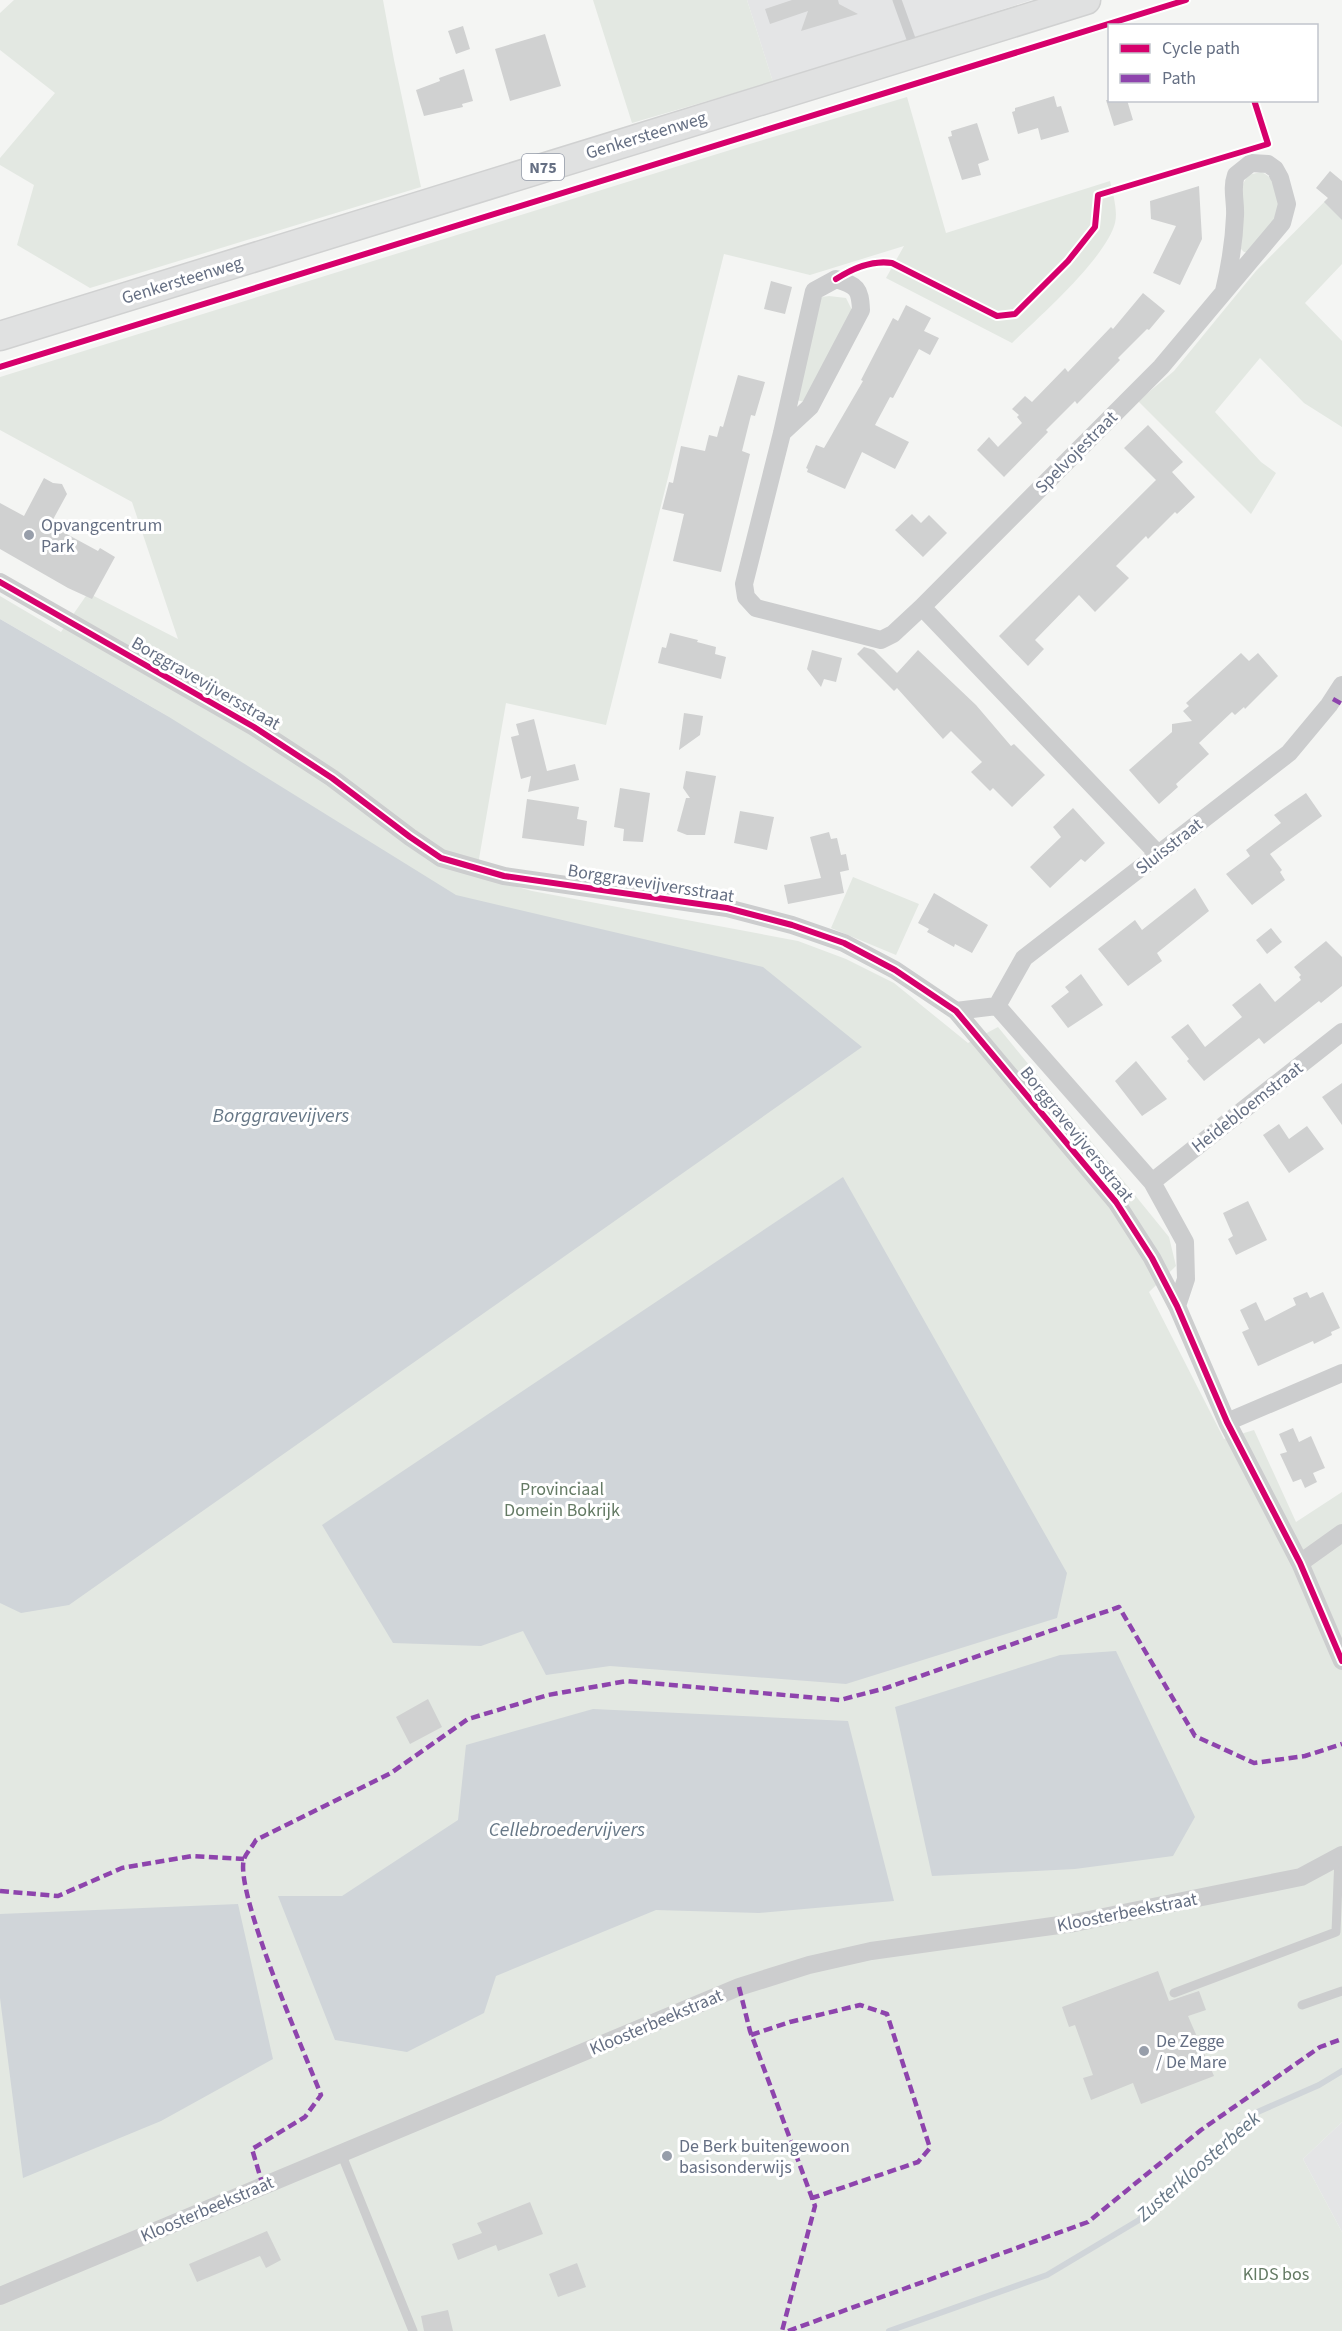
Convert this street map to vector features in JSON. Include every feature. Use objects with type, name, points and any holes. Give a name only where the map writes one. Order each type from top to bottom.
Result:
[{"type":"main road","name":"Genkersteenweg","points":[[0,336],[1086,0]]},
{"type":"street","name":"Spelvojestraat","points":[[782,433],[810,407],[861,310],[860,294],[853,285],[836,279],[814,291],[782,433],[744,584],[746,597],[756,608],[881,640],[893,634],[922,607],[1161,367],[1282,223],[1287,204],[1280,178],[1275,169],[1268,164],[1251,163],[1236,175],[1233,189],[1235,214],[1232,249],[1224,291]]},
{"type":"street","name":"Borggravevijversstraat","points":[[0,582],[254,727],[332,778],[441,858],[504,876],[727,908],[792,925],[844,943],[895,970],[956,1011],[1116,1202],[1152,1258],[1177,1306],[1227,1422],[1300,1563],[1342,1661]]},
{"type":"street","points":[[922,607],[1158,854]]},
{"type":"street","name":"Sluisstraat","points":[[997,1006],[1024,958],[1289,753],[1329,705],[1342,685]]},
{"type":"street","points":[[956,1011],[997,1006]]},
{"type":"street","name":"Borggravevijversstraat","points":[[997,1006],[1152,1182],[1185,1242],[1186,1278],[1177,1306]]},
{"type":"street","name":"Heidebloemstraat","points":[[1152,1182],[1342,1032]]},
{"type":"street","points":[[1227,1422],[1342,1373]]},
{"type":"street","points":[[1300,1563],[1342,1533]]},
{"type":"street","name":"Kloosterbeekstraat","points":[[0,2295],[739,1987],[809,1965],[871,1952],[1074,1923],[1301,1877],[1341,1856]]},
{"type":"lane","points":[[897,0],[915,53]]},
{"type":"lane","points":[[1174,1992],[1339,1936],[1341,1856]]},
{"type":"lane","points":[[1302,2005],[1342,1991]]},
{"type":"lane","points":[[341,2153],[413,2331]]},
{"type":"shaded area","points":[[747,0],[1032,0],[773,82]]},
{"type":"shaded area","points":[[1342,2122],[1342,2232],[1303,2159]]},
{"type":"green space","points":[[14,0],[383,0],[421,187],[90,288],[17,245],[34,185],[0,165],[0,158],[55,93],[0,50],[0,13]]},
{"type":"green space","points":[[593,0],[747,0],[773,82],[632,123]]},
{"type":"green space","name":"Provinciaal Domein Bokrijk","points":[[907,97],[946,233],[1110,181],[1116,213],[1115,223],[1109,237],[1086,269],[1012,343],[886,278],[904,246],[810,275],[724,254],[606,725],[506,703],[476,876],[532,891],[798,941],[846,959],[894,983],[968,1043],[998,1027],[1169,1237],[1176,1266],[1149,1292],[1224,1439],[1254,1430],[1296,1522],[1342,1492],[1342,2122],[1303,2159],[1342,2232],[1342,2331],[0,2331],[0,622],[169,717],[0,619],[0,596],[61,632],[88,593],[178,639],[132,502],[0,430],[0,377]]},
{"type":"green space","points":[[1261,172],[1267,175],[1276,186],[1280,200],[1279,214],[1262,236],[1247,252],[1244,252],[1241,249],[1243,184],[1248,175]]},
{"type":"green space","points":[[1342,184],[1342,264],[1305,303],[1342,341],[1342,427],[1304,403],[1260,358],[1215,412],[1261,462],[1276,473],[1251,514],[1138,401],[1174,371],[1256,271]]},
{"type":"green space","points":[[822,297],[846,298],[852,310],[805,402],[796,400],[818,302]]},
{"type":"green space","points":[[853,877],[919,904],[896,955],[831,928]]},
{"type":"water","name":"Borggravevijvers","points":[[0,619],[169,717],[456,895],[763,967],[862,1047],[69,1605],[21,1613],[0,1603]]},
{"type":"water","points":[[843,1177],[1067,1573],[1057,1618],[846,1684],[610,1666],[546,1675],[523,1631],[481,1646],[393,1643],[322,1525]]},
{"type":"water","points":[[1116,1651],[1195,1817],[1173,1856],[1075,1869],[932,1876],[895,1707],[1060,1655]]},
{"type":"water","name":"Cellebroedervijvers","points":[[593,1709],[848,1721],[894,1901],[759,1913],[656,1910],[496,1976],[484,2013],[407,2052],[335,2040],[278,1896],[342,1896],[458,1820],[466,1745]]},
{"type":"water","points":[[238,1904],[273,2059],[161,2121],[23,2178],[0,1998],[0,1914]]},
{"type":"building","points":[[792,0],[838,0],[839,4],[858,14],[801,31],[808,11],[770,24],[765,9]]},
{"type":"building","points":[[463,26],[470,49],[456,54],[448,31]]},
{"type":"building","points":[[545,34],[561,86],[510,101],[495,49]]},
{"type":"building","points":[[464,69],[473,101],[462,104],[463,107],[424,116],[416,90]]},
{"type":"building","points":[[1054,96],[1057,107],[1061,106],[1069,132],[1041,140],[1038,128],[1018,134],[1012,112],[1015,108]]},
{"type":"building","points":[[1106,100],[1108,102],[1128,102],[1133,120],[1114,126]]},
{"type":"building","points":[[977,123],[989,160],[978,164],[981,175],[962,180],[948,137],[952,136],[951,131]]},
{"type":"building","points":[[1330,171],[1342,181],[1342,220],[1324,202],[1328,198],[1316,188]]},
{"type":"building","points":[[1199,186],[1202,239],[1180,285],[1153,273],[1176,226],[1151,219],[1150,201]]},
{"type":"building","points":[[771,281],[792,287],[785,314],[764,309]]},
{"type":"building","points":[[1143,293],[1165,311],[1149,330],[1147,329],[1118,358],[1120,360],[1077,404],[1075,401],[1046,430],[1048,432],[1004,477],[977,450],[989,437],[998,447],[1022,423],[1017,417],[1019,415],[1012,409],[1025,396],[1032,402],[1065,368],[1068,372],[1111,327],[1113,329]]},
{"type":"building","points":[[906,305],[931,318],[924,331],[939,338],[930,355],[919,349],[893,398],[890,397],[875,425],[909,442],[895,469],[862,452],[845,489],[807,472],[806,468],[816,445],[824,448],[863,381],[861,380],[893,318],[898,321]]},
{"type":"building","points":[[738,375],[765,382],[755,416],[751,415],[742,451],[750,454],[721,572],[673,561],[684,514],[662,509],[669,482],[673,483],[681,446],[705,451],[709,435],[717,437],[720,426],[723,427]]},
{"type":"building","points":[[1148,425],[1183,462],[1172,472],[1195,497],[1177,514],[1175,512],[1148,539],[1146,536],[1116,566],[1129,578],[1095,612],[1079,595],[1035,640],[1044,649],[1028,666],[999,636],[1156,480],[1124,448]]},
{"type":"building","name":"Opvangcentrum Park","points":[[44,478],[53,483],[62,484],[67,494],[50,525],[98,551],[100,548],[115,557],[92,599],[0,549],[0,503],[24,516]]},
{"type":"building","points":[[912,514],[921,523],[929,515],[947,533],[923,557],[895,530]]},
{"type":"building","points":[[670,633],[716,647],[715,654],[726,657],[721,679],[658,663],[662,647],[666,648]]},
{"type":"building","points":[[864,647],[874,650],[897,673],[918,650],[976,705],[1011,746],[1014,744],[1045,775],[1012,807],[993,788],[990,791],[971,772],[982,762],[951,731],[943,739],[897,688],[894,691],[857,654]]},
{"type":"building","points":[[812,650],[842,658],[836,682],[824,679],[821,687],[807,669]]},
{"type":"building","points":[[1241,653],[1249,661],[1258,653],[1278,676],[1245,709],[1244,707],[1235,715],[1232,712],[1199,743],[1209,754],[1176,784],[1178,787],[1159,804],[1129,770],[1172,732],[1172,724],[1192,721],[1183,711],[1189,706],[1186,703]]},
{"type":"building","points":[[684,713],[703,716],[700,735],[679,750]]},
{"type":"building","points":[[534,719],[547,771],[575,764],[579,780],[528,792],[531,776],[521,779],[511,737],[519,735],[516,724]]},
{"type":"building","points":[[686,771],[716,776],[705,835],[687,835],[677,831],[686,798],[690,798],[683,788]]},
{"type":"building","points":[[620,788],[650,793],[643,842],[623,841],[624,829],[614,827]]},
{"type":"building","points":[[1306,793],[1322,816],[1270,854],[1282,870],[1280,872],[1285,880],[1252,905],[1226,874],[1250,856],[1246,850],[1281,823],[1274,815]]},
{"type":"building","points":[[527,799],[579,807],[577,819],[587,821],[584,846],[522,838]]},
{"type":"building","points":[[1073,808],[1105,843],[1085,862],[1081,859],[1050,888],[1030,867],[1061,837],[1053,827]]},
{"type":"building","points":[[740,811],[774,817],[767,850],[734,843]]},
{"type":"building","points":[[829,832],[831,839],[837,838],[841,855],[846,854],[849,870],[840,872],[844,893],[788,904],[784,885],[821,878],[810,837]]},
{"type":"building","points":[[1195,888],[1209,911],[1157,953],[1162,961],[1128,986],[1098,949],[1135,920],[1142,930]]},
{"type":"building","points":[[934,893],[988,925],[972,953],[955,944],[954,947],[927,932],[929,929],[918,923]]},
{"type":"building","points":[[1271,928],[1282,942],[1267,954],[1256,940]]},
{"type":"building","points":[[1326,941],[1342,957],[1342,986],[1264,1044],[1259,1038],[1204,1081],[1171,1037],[1188,1024],[1205,1047],[1242,1017],[1232,1005],[1260,983],[1275,1002],[1301,980],[1299,977],[1301,975],[1294,967]]},
{"type":"building","points":[[1081,974],[1103,1005],[1068,1028],[1051,1006],[1069,992],[1065,987]]},
{"type":"building","points":[[1136,1061],[1167,1099],[1142,1116],[1115,1081]]},
{"type":"building","points":[[1342,1083],[1342,1125],[1322,1097]]},
{"type":"building","points":[[1279,1124],[1289,1139],[1307,1126],[1324,1149],[1289,1173],[1263,1135]]},
{"type":"building","points":[[1248,1201],[1267,1240],[1236,1255],[1228,1239],[1233,1236],[1223,1213]]},
{"type":"building","points":[[1307,1292],[1310,1298],[1323,1292],[1340,1328],[1314,1344],[1313,1341],[1258,1366],[1242,1332],[1249,1329],[1240,1310],[1256,1302],[1265,1321],[1296,1305],[1293,1298]]},
{"type":"building","points":[[1293,1428],[1299,1442],[1311,1436],[1325,1468],[1313,1473],[1317,1482],[1305,1488],[1301,1479],[1293,1482],[1280,1454],[1287,1452],[1279,1434]]},
{"type":"building","points":[[428,1699],[442,1727],[410,1744],[396,1717]]},
{"type":"building","name":"De Zegge / De Mare","points":[[1158,1971],[1169,2001],[1199,1991],[1206,2010],[1188,2016],[1214,2076],[1141,2104],[1133,2083],[1091,2100],[1083,2078],[1093,2075],[1075,2025],[1069,2027],[1062,2007]]},
{"type":"building","points":[[530,2202],[543,2234],[498,2251],[496,2245],[458,2260],[452,2244],[482,2233],[477,2223]]},
{"type":"building","points":[[267,2231],[281,2260],[266,2268],[260,2256],[197,2282],[189,2264]]},
{"type":"building","points":[[577,2263],[586,2287],[558,2297],[549,2274]]},
{"type":"building","points":[[448,2310],[453,2331],[424,2331],[421,2316]]},
{"type":"waterway","name":"Zusterkloosterbeek","points":[[889,2331],[1047,2275],[1139,2220],[1253,2114],[1319,2085],[1342,2071]]},
{"type":"marked path","points":[[1333,699],[1342,704]]},
{"type":"marked path","points":[[263,2186],[252,2149],[305,2117],[321,2095],[260,1938],[244,1877],[244,1859],[256,1840],[391,1773],[468,1719],[548,1695],[627,1681],[840,1700],[886,1688],[1119,1607],[1195,1736],[1254,1763],[1305,1756],[1342,1744]]},
{"type":"marked path","points":[[0,1891],[58,1896],[122,1868],[192,1856],[244,1859]]},
{"type":"marked path","points":[[739,1987],[750,2031],[815,2206],[782,2331]]},
{"type":"marked path","points":[[751,2035],[790,2022],[860,2005],[887,2014],[930,2148],[918,2162],[812,2198]]},
{"type":"marked path","points":[[788,2331],[1088,2222],[1201,2130],[1320,2047],[1342,2039]]},
{"type":"cycle path","points":[[1108,24],[1186,0]]},
{"type":"cycle path","points":[[0,367],[1108,24]]},
{"type":"cycle path","points":[[836,279],[862,266],[892,263],[997,316],[1015,314],[1068,261],[1095,227],[1098,195],[1268,144],[1255,102]]},
{"type":"cycle path","points":[[0,582],[254,727],[332,778],[441,858],[504,876],[727,908],[792,925],[844,943],[895,970],[956,1011],[1116,1202],[1152,1258],[1177,1306],[1227,1422],[1300,1563],[1342,1661]]},
{"type":"place","name":"Opvangcentrum Park","points":[[29,535]]},
{"type":"place","name":"De Zegge / De Mare","points":[[1144,2051]]},
{"type":"place","name":"De Berk buitengewoon basisonderwijs","points":[[667,2156]]},
{"type":"park label","name":"KIDS bos","points":[[1276,2274]]}]
